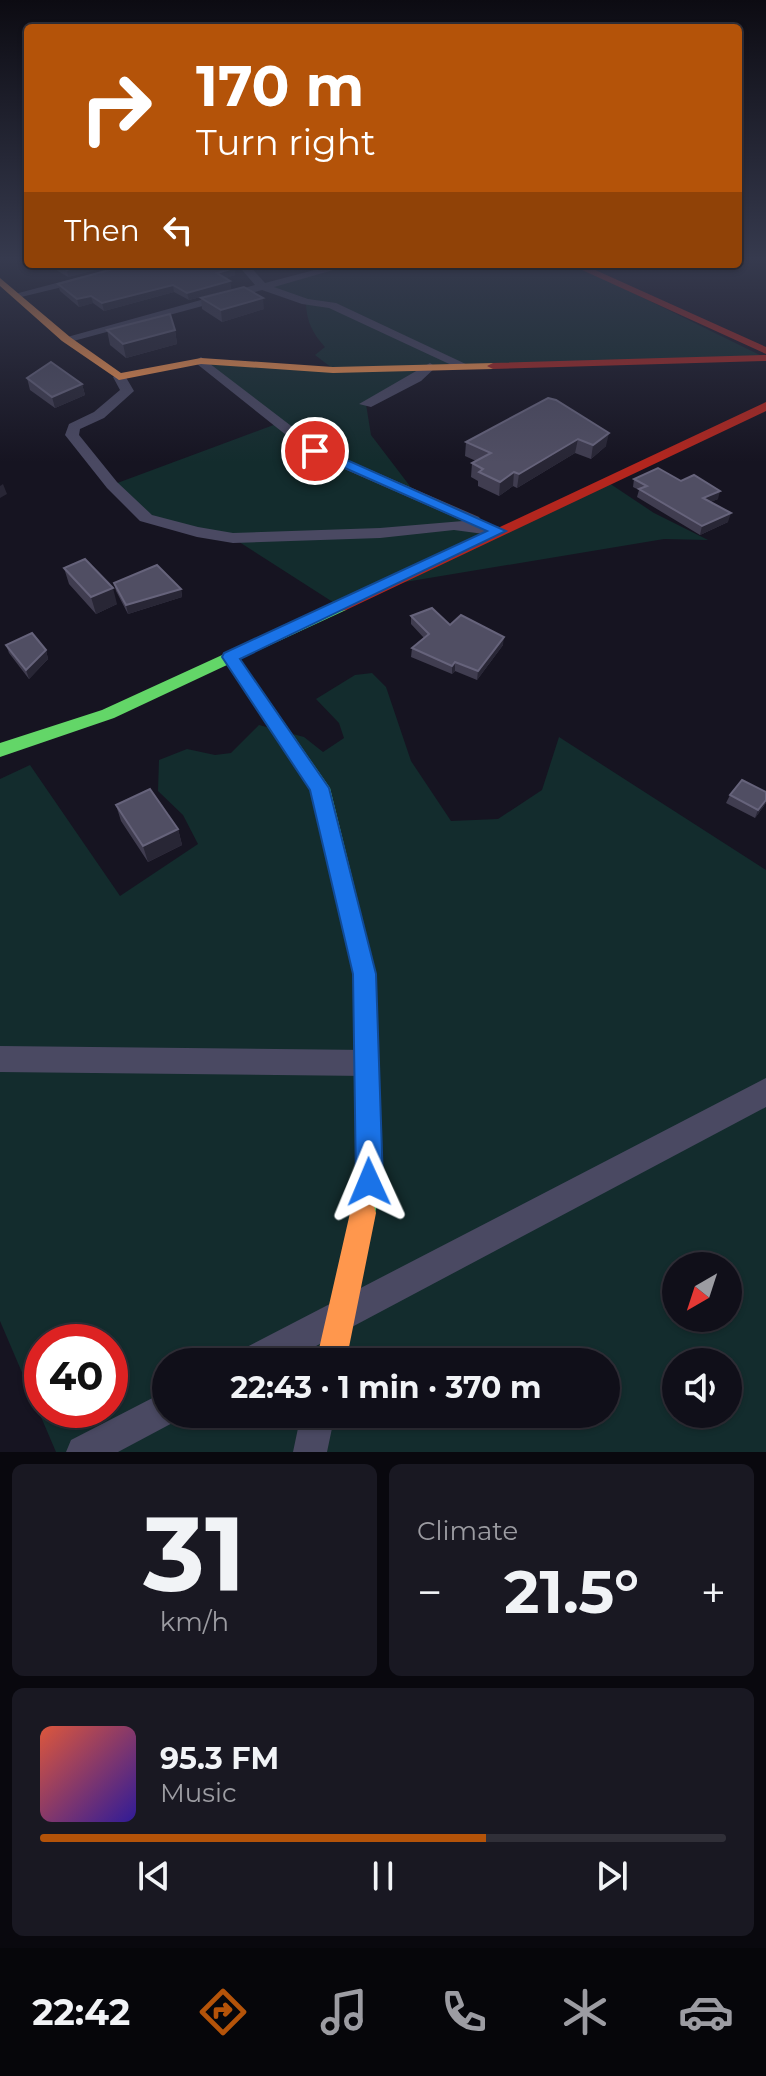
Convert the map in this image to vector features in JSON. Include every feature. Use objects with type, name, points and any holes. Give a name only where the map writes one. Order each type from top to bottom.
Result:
[{"type":"street","points":[[51,326],[119,377],[127,391],[121,399],[74,427],[72,435],[112,485],[146,518],[233,538],[380,533],[454,525],[499,531]]},
{"type":"street","points":[[66,339],[116,326]]},
{"type":"street","points":[[377,326],[464,366]]},
{"type":"street","points":[[710,326],[766,351]]},
{"type":"street","points":[[119,377],[201,361],[333,370],[766,358]]},
{"type":"street","points":[[201,361],[315,451],[499,531]]},
{"type":"street","points":[[366,404],[380,394],[424,374],[430,367]]},
{"type":"street","points":[[0,750],[108,714],[766,406]]},
{"type":"street","points":[[230,657],[320,788],[365,974],[369,1182],[334,1348]]},
{"type":"street","points":[[0,1059],[367,1063]]},
{"type":"street","points":[[279,1348],[766,1092]]},
{"type":"street","points":[[83,1452],[152,1415]]},
{"type":"street","points":[[310,1452],[315,1428]]},
{"type":"green space","points":[[700,326],[766,358],[430,367],[366,404],[371,435],[419,498],[499,531],[606,481],[654,513],[708,540],[664,539],[381,586],[339,606],[233,538],[146,518],[112,485],[279,423],[201,361],[332,368],[315,355],[325,347],[311,327]]},
{"type":"green space","points":[[372,673],[386,687],[411,761],[451,821],[498,819],[542,790],[559,737],[766,870],[766,1452],[56,1452],[46,1428],[128,1428],[128,1324],[24,1324],[24,1377],[0,1321],[0,779],[30,765],[120,896],[198,844],[183,815],[158,791],[159,760],[187,749],[215,755],[231,753],[259,725],[304,737],[323,752],[344,738],[339,723],[316,699],[355,675]]},
{"type":"building","points":[[124,326],[174,326],[175,330],[123,344],[107,330]]},
{"type":"building","points":[[51,362],[82,384],[52,397],[27,378]]},
{"type":"building","points":[[548,398],[609,433],[593,445],[578,439],[500,482],[479,472],[483,469],[472,463],[491,453],[466,442]]},
{"type":"building","points":[[658,468],[681,481],[694,475],[720,491],[703,498],[731,513],[702,526],[639,489],[647,486],[634,479]]},
{"type":"building","points":[[85,559],[113,588],[91,597],[64,568]]},
{"type":"building","points":[[157,565],[181,589],[126,605],[114,583]]},
{"type":"building","points":[[432,608],[450,625],[461,615],[504,637],[478,671],[455,662],[452,666],[412,648],[429,634],[411,616]]},
{"type":"building","points":[[32,633],[46,650],[26,670],[6,645]]},
{"type":"building","points":[[742,780],[766,792],[766,800],[758,810],[730,795]]},
{"type":"building","points":[[150,789],[178,829],[143,846],[116,805]]},
{"type":"traffic: fast","points":[[0,750],[108,714],[340,606]]},
{"type":"traffic: fast","points":[[230,657],[320,788],[365,974],[369,1182],[363,1213]]},
{"type":"traffic: slow","points":[[51,326],[119,377],[201,361],[333,370],[493,366]]},
{"type":"traffic: slow","points":[[334,1348],[363,1213]]},
{"type":"traffic: jam","points":[[710,326],[766,351]]},
{"type":"traffic: jam","points":[[493,366],[766,358]]},
{"type":"traffic: jam","points":[[340,606],[766,406]]},
{"type":"route","points":[[315,451],[499,531],[230,657],[320,788],[365,974],[369,1182]]}]
